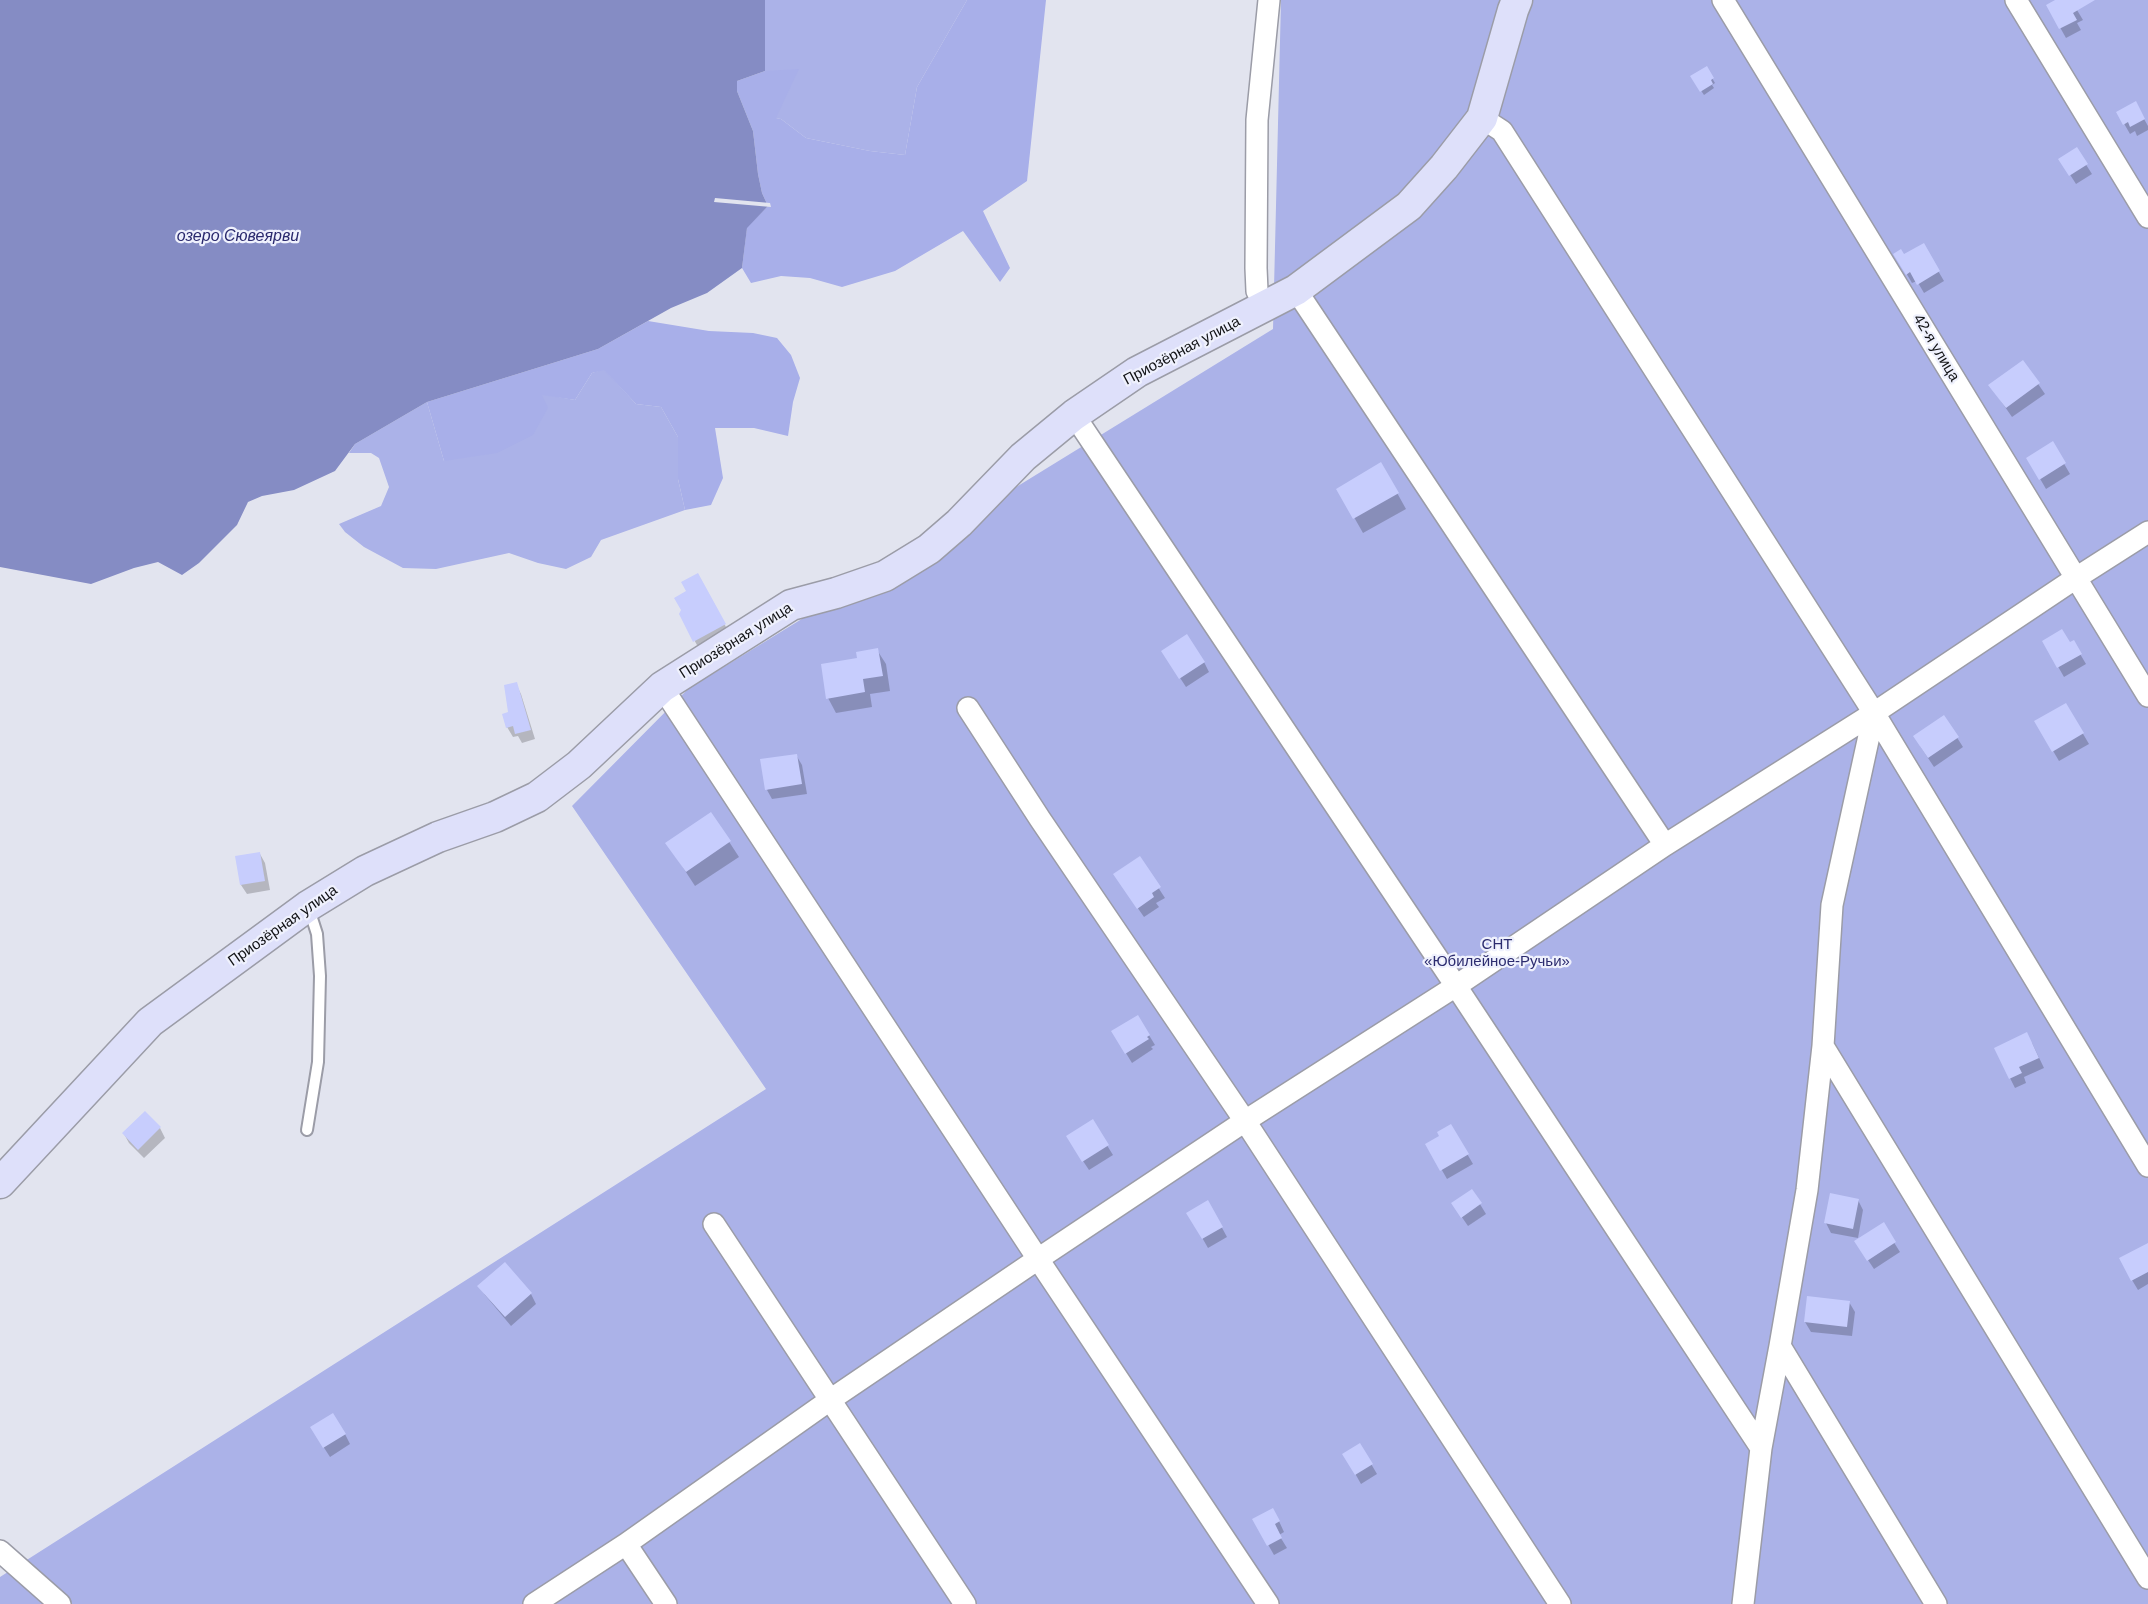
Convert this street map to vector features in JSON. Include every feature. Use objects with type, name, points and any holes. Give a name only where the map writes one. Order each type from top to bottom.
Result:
[{"type":"street","points":[[1264,307],[1257,291],[1256,268],[1257,120],[1269,0]]},
{"type":"street","points":[[1517,0],[1482,118],[1502,131],[1874,713],[2148,1166]]},
{"type":"street","name":"42-я улица","points":[[1724,0],[2148,696]]},
{"type":"street","points":[[2016,0],[2148,217]]},
{"type":"street","name":"Приозёрная улица","points":[[0,1183],[150,1022],[308,906],[365,871],[407,851],[438,837],[495,817],[537,797],[579,765],[662,687],[791,605],[885,576],[929,549],[959,523],[1023,457],[1074,415],[1137,372],[1296,291],[1409,206],[1444,167],[1482,118]]},
{"type":"street","points":[[1296,291],[1665,845]]},
{"type":"street","points":[[1074,415],[1456,986],[1761,1448]]},
{"type":"street","points":[[534,1604],[626,1544],[830,1400],[1245,1121],[1456,986],[1665,845],[1874,713],[2148,532]]},
{"type":"street","points":[[662,687],[1268,1604]]},
{"type":"street","points":[[968,708],[1040,819],[1245,1121],[1560,1604]]},
{"type":"street","points":[[1743,1604],[1761,1448],[1807,1190],[1823,1046],[1832,905],[1874,713]]},
{"type":"street","points":[[1823,1046],[2148,1578]]},
{"type":"street","points":[[714,1224],[965,1604]]},
{"type":"street","points":[[1780,1346],[1936,1604]]},
{"type":"street","points":[[626,1544],[666,1604]]},
{"type":"street","points":[[0,1551],[60,1604]]},
{"type":"lane","points":[[307,1130],[318,1062],[320,976],[317,934],[308,906]]},
{"type":"green space","points":[[765,0],[967,0],[917,87],[905,155],[870,151],[806,138],[781,119],[775,118],[765,71]]},
{"type":"green space","name":"СНТ «Юбилейное-Ручьи»","points":[[1281,0],[2148,0],[2148,1604],[0,1604],[0,1577],[766,1089],[572,806],[688,689],[1273,329]]},
{"type":"green space","points":[[604,369],[636,404],[661,407],[678,437],[678,479],[685,510],[601,540],[591,557],[566,569],[509,553],[436,569],[403,568],[364,547],[345,532],[339,524],[381,506],[389,487],[379,458],[371,453],[349,453],[355,444],[427,402],[444,461],[542,394],[575,400],[592,373]]},
{"type":"shaded area","points":[[967,0],[1046,0],[1027,181],[983,211],[1010,268],[1000,282],[963,231],[895,271],[842,287],[810,278],[781,276],[751,283],[742,268],[747,227],[768,206],[762,193],[758,174],[753,131],[737,91],[737,81],[765,71],[799,69],[776,118],[781,119],[806,138],[870,151],[905,155],[917,87]]},
{"type":"shaded area","points":[[648,321],[709,331],[753,333],[777,338],[791,355],[800,378],[793,402],[788,436],[754,428],[715,428],[723,478],[711,505],[685,510],[678,479],[678,437],[661,407],[636,404],[604,370],[592,373],[575,400],[542,395],[548,408],[533,435],[497,453],[444,461],[427,402],[598,349]]},
{"type":"water","name":"озеро Сювеярви","points":[[0,0],[765,0],[765,71],[737,81],[737,91],[753,131],[758,174],[762,193],[768,206],[747,228],[742,268],[707,293],[671,308],[598,349],[427,402],[355,444],[335,471],[294,490],[262,496],[248,502],[237,525],[199,563],[182,575],[158,562],[91,584],[0,567]]},
{"type":"pier","points":[[715,198],[770,203],[771,207],[714,202]]},
{"type":"building","points":[[2055,0],[2095,0],[2073,13],[2077,20],[2059,29],[2046,5]]},
{"type":"building","points":[[1707,66],[1714,78],[1711,80],[1713,84],[1700,92],[1690,76]]},
{"type":"building","points":[[2136,101],[2145,119],[2130,127],[2128,122],[2123,125],[2116,112]]},
{"type":"building","points":[[2077,147],[2088,164],[2069,176],[2058,159]]},
{"type":"building","points":[[1924,243],[1940,271],[1917,285],[1910,272],[1906,275],[1893,254],[1901,249],[1904,254]]},
{"type":"building","points":[[2023,360],[2040,383],[2006,408],[1988,385]]},
{"type":"building","points":[[2053,441],[2066,463],[2039,480],[2026,458]]},
{"type":"building","points":[[1381,462],[1399,493],[1353,519],[1336,489]]},
{"type":"building","points":[[698,573],[726,624],[693,642],[674,598],[686,591],[681,582]]},
{"type":"building","points":[[2062,629],[2070,642],[2074,640],[2082,654],[2057,668],[2042,641]]},
{"type":"building","points":[[1187,634],[1205,662],[1179,679],[1161,651]]},
{"type":"building","points":[[878,648],[883,676],[863,679],[865,692],[826,699],[821,664],[857,658],[856,652]]},
{"type":"building","points":[[517,682],[531,730],[515,734],[513,726],[506,728],[502,714],[508,712],[504,685]]},
{"type":"building","points":[[2066,703],[2084,733],[2052,752],[2034,721]]},
{"type":"building","points":[[1944,715],[1959,737],[1928,758],[1913,736]]},
{"type":"building","points":[[797,754],[802,784],[765,790],[760,759]]},
{"type":"building","points":[[711,812],[731,841],[686,872],[665,843]]},
{"type":"building","points":[[260,852],[265,881],[240,885],[235,856]]},
{"type":"building","points":[[1140,856],[1161,887],[1152,893],[1154,897],[1137,909],[1113,874]]},
{"type":"building","points":[[1138,1015],[1150,1035],[1147,1037],[1149,1039],[1125,1054],[1111,1031]]},
{"type":"building","points":[[2027,1032],[2039,1058],[2019,1067],[2022,1073],[2009,1079],[1994,1048]]},
{"type":"building","points":[[145,1111],[161,1127],[138,1150],[122,1133]]},
{"type":"building","points":[[1093,1119],[1109,1145],[1082,1162],[1066,1136]]},
{"type":"building","points":[[1451,1124],[1469,1154],[1440,1171],[1425,1144],[1439,1136],[1437,1132]]},
{"type":"building","points":[[1472,1189],[1482,1203],[1461,1218],[1451,1203]]},
{"type":"building","points":[[1830,1193],[1859,1199],[1853,1229],[1824,1223]]},
{"type":"building","points":[[1208,1200],[1223,1227],[1202,1239],[1186,1213]]},
{"type":"building","points":[[1884,1222],[1896,1242],[1867,1261],[1854,1241]]},
{"type":"building","points":[[2148,1243],[2148,1272],[2131,1281],[2119,1258]]},
{"type":"building","points":[[505,1262],[532,1293],[505,1317],[477,1286]]},
{"type":"building","points":[[1807,1296],[1850,1301],[1847,1327],[1804,1322]]},
{"type":"building","points":[[333,1413],[346,1434],[323,1448],[310,1427]]},
{"type":"building","points":[[1360,1443],[1373,1464],[1355,1475],[1342,1454]]},
{"type":"building","points":[[1273,1508],[1280,1521],[1275,1524],[1282,1538],[1267,1546],[1252,1519]]}]
